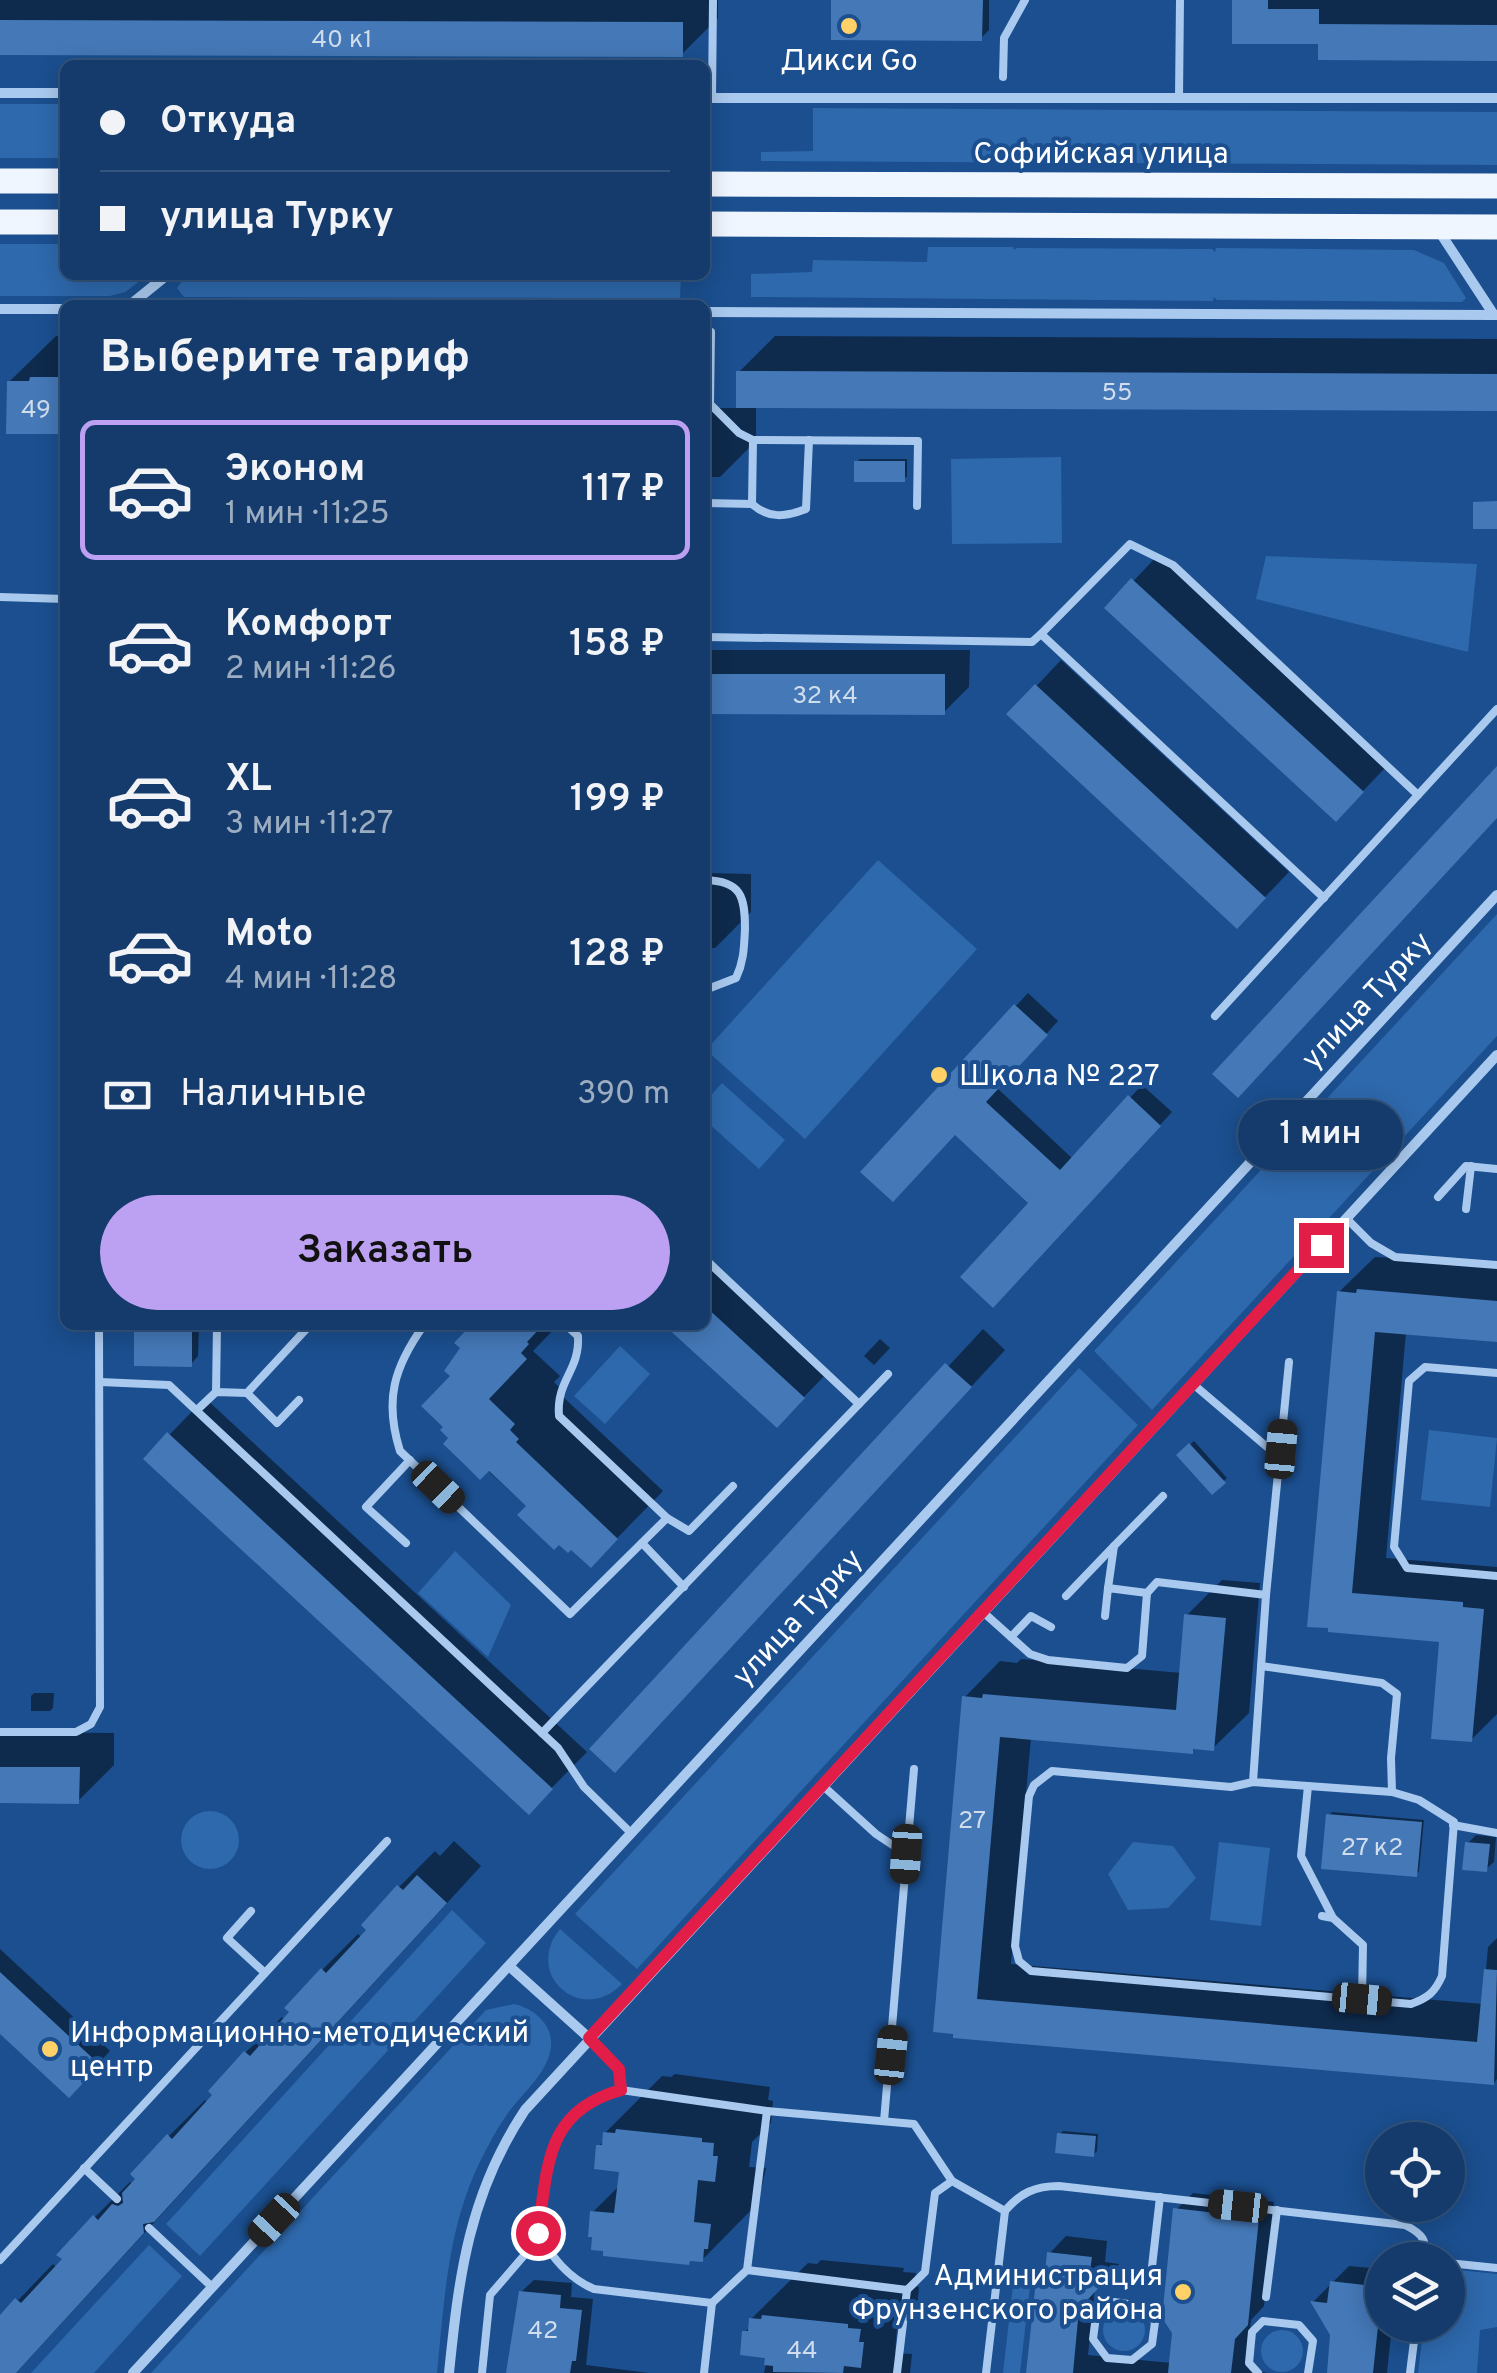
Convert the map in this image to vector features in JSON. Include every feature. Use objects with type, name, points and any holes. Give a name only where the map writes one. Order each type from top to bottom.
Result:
[{"type":"main road","points":[[0,181],[60,181]]},
{"type":"main road","name":"Софийская улица","points":[[710,184],[1497,186]]},
{"type":"main road","points":[[0,222],[60,222]]},
{"type":"main road","points":[[710,224],[1497,228]]},
{"type":"street","points":[[0,93],[60,93]]},
{"type":"street","points":[[710,98],[1497,98]]},
{"type":"street","points":[[1437,227],[1496,315]]},
{"type":"street","points":[[136,300],[161,280]]},
{"type":"street","points":[[0,309],[60,309]]},
{"type":"street","points":[[710,312],[1496,315]]},
{"type":"street","name":"улица Турку","points":[[133,2373],[1497,895]]},
{"type":"street","points":[[449,2373],[460,2272],[475,2209],[490,2171],[525,2110],[1497,1055]]},
{"type":"street","points":[[509,1966],[589,2038]]},
{"type":"lane","points":[[710,60],[713,0]]},
{"type":"lane","points":[[1003,77],[1004,38],[1025,0]]},
{"type":"lane","points":[[1179,98],[1180,0]]},
{"type":"lane","points":[[710,356],[711,332]]},
{"type":"lane","points":[[710,406],[753,440],[918,441],[918,506]]},
{"type":"lane","points":[[752,504],[753,440]]},
{"type":"lane","points":[[710,503],[752,504],[764,514],[788,516],[806,509],[808,440]]},
{"type":"lane","points":[[710,636],[1032,642],[1130,544],[1173,565],[1418,795]]},
{"type":"lane","points":[[0,597],[60,599]]},
{"type":"lane","points":[[1041,634],[1324,898]]},
{"type":"lane","points":[[1216,1016],[1497,709]]},
{"type":"lane","points":[[710,880],[734,886],[745,903],[744,961],[736,978],[710,988]]},
{"type":"lane","points":[[1438,1197],[1466,1166],[1497,1169]]},
{"type":"lane","points":[[1466,1209],[1471,1166]]},
{"type":"lane","points":[[1346,1218],[1371,1243],[1395,1256],[1497,1266]]},
{"type":"lane","points":[[710,1264],[859,1404]]},
{"type":"lane","points":[[0,1732],[76,1732],[90,1724],[100,1707],[100,1330]]},
{"type":"lane","points":[[197,1410],[216,1392],[217,1330]]},
{"type":"lane","points":[[247,1394],[305,1330]]},
{"type":"lane","points":[[421,1330],[394,1382],[392,1425],[400,1451],[570,1614],[667,1518]]},
{"type":"lane","points":[[571,1330],[578,1336],[579,1356],[557,1394],[558,1416],[667,1518],[688,1531],[733,1486]]},
{"type":"lane","points":[[1253,1782],[1266,1595],[1289,1362]]},
{"type":"lane","points":[[1497,1374],[1424,1367],[1409,1381],[1394,1548],[1407,1568],[1497,1576]]},
{"type":"lane","points":[[542,1733],[888,1374]]},
{"type":"lane","points":[[100,1382],[169,1385],[558,1748],[584,1786],[631,1834]]},
{"type":"lane","points":[[1193,1384],[1267,1446],[1281,1449]]},
{"type":"lane","points":[[216,1392],[247,1394],[276,1422],[299,1400]]},
{"type":"lane","points":[[406,1543],[366,1507],[410,1460]]},
{"type":"lane","points":[[1066,1596],[1163,1496]]},
{"type":"lane","points":[[642,1543],[684,1586]]},
{"type":"lane","points":[[1105,1616],[1114,1546]]},
{"type":"lane","points":[[983,1612],[1030,1654],[1048,1660],[1127,1668],[1142,1656],[1147,1593],[1157,1582],[1266,1595]]},
{"type":"lane","points":[[1108,1588],[1147,1593]]},
{"type":"lane","points":[[1011,1637],[1031,1616],[1051,1627]]},
{"type":"lane","points":[[1261,1666],[1382,1683],[1397,1694],[1392,1792]]},
{"type":"lane","points":[[884,2121],[914,1769]]},
{"type":"lane","points":[[1052,1771],[1231,1787],[1253,1782],[1308,1786],[1392,1792],[1419,1800],[1454,1822],[1442,1976],[1436,1990],[1426,1999],[1412,2004],[1031,1971],[1020,1960],[1015,1946],[1030,1796],[1042,1777],[1052,1771]]},
{"type":"lane","points":[[822,1785],[876,1834],[906,1854]]},
{"type":"lane","points":[[1308,1786],[1301,1856],[1333,1918],[1363,1944],[1362,1999]]},
{"type":"lane","points":[[1454,1825],[1497,1833]]},
{"type":"lane","points":[[0,2260],[387,1841]]},
{"type":"lane","points":[[251,1911],[227,1938],[265,1973]]},
{"type":"lane","points":[[1322,1916],[1333,1918]]},
{"type":"lane","points":[[589,2038],[619,2069],[621,2090]]},
{"type":"lane","points":[[712,2303],[594,2289],[579,2283],[540,2237],[550,2158],[560,2129],[575,2110],[596,2097],[621,2090],[767,2112],[914,2124],[952,2180],[1005,2211]]},
{"type":"lane","points":[[704,2373],[712,2303],[746,2270],[767,2112]]},
{"type":"lane","points":[[84,2168],[117,2199]]},
{"type":"lane","points":[[897,2373],[906,2290],[926,2272],[935,2193],[952,2180]]},
{"type":"lane","points":[[986,2373],[1005,2211],[1018,2196],[1040,2186],[1405,2225],[1421,2234],[1425,2242]]},
{"type":"lane","points":[[1150,2284],[1160,2197]]},
{"type":"lane","points":[[1266,2296],[1277,2210]]},
{"type":"lane","points":[[149,2228],[212,2287]]},
{"type":"lane","points":[[482,2373],[490,2295],[540,2237]]},
{"type":"lane","points":[[1465,2265],[1497,2268]]},
{"type":"lane","points":[[746,2270],[906,2290]]},
{"type":"lane","points":[[1146,2310],[1114,2302],[1096,2316],[1094,2339],[1107,2358],[1132,2360],[1152,2344],[1156,2322],[1146,2310],[1148,2296]]},
{"type":"lane","points":[[1258,2373],[1249,2363],[1252,2332],[1263,2321],[1265,2308]]},
{"type":"lane","points":[[1263,2321],[1298,2324],[1314,2341],[1308,2373]]},
{"type":"lane","points":[[1410,2373],[1414,2342]]},
{"type":"shaded area","points":[[0,104],[60,104],[60,158],[0,158]]},
{"type":"shaded area","points":[[813,108],[1497,112],[1497,165],[761,161],[761,152],[813,151]]},
{"type":"shaded area","points":[[0,244],[60,244],[60,280],[141,280],[125,292],[110,296],[0,296]]},
{"type":"shaded area","points":[[928,247],[1215,252],[1216,248],[1414,250],[1444,263],[1466,298],[1462,302],[1214,297],[1213,301],[751,297],[751,274],[812,272],[813,260],[927,262]]},
{"type":"shaded area","points":[[183,280],[681,280],[680,298],[184,297],[177,288]]},
{"type":"shaded area","points":[[1061,457],[1062,543],[952,544],[951,459]]},
{"type":"shaded area","points":[[1266,556],[1477,564],[1468,652],[1256,599]]},
{"type":"shaded area","points":[[878,860],[977,949],[805,1139],[710,1054],[710,1046]]},
{"type":"shaded area","points":[[1497,914],[1497,1036],[1152,1410],[1094,1351]]},
{"type":"shaded area","points":[[722,1083],[785,1140],[759,1169],[710,1125],[710,1096]]},
{"type":"shaded area","points":[[620,1346],[650,1374],[605,1424],[574,1396]]},
{"type":"shaded area","points":[[1079,1368],[1138,1425],[637,1969],[575,1914]]},
{"type":"shaded area","points":[[1429,1430],[1497,1438],[1490,1507],[1421,1500]]},
{"type":"shaded area","points":[[455,1551],[511,1605],[488,1657],[418,1593]]},
{"type":"shaded area","points":[[210,1811],[231,1819],[239,1840],[231,1861],[210,1869],[189,1861],[181,1840],[189,1819]]},
{"type":"shaded area","points":[[1133,1842],[1173,1846],[1196,1878],[1168,1908],[1128,1910],[1108,1874]]},
{"type":"shaded area","points":[[1219,1842],[1270,1848],[1261,1926],[1210,1920]]},
{"type":"shaded area","points":[[452,1910],[486,1943],[200,2256],[166,2224]]},
{"type":"shaded area","points":[[560,1929],[622,1984],[606,1996],[590,1999],[575,1997],[562,1989],[548,1962],[550,1946]]},
{"type":"shaded area","points":[[514,2004],[528,2009],[545,2025],[551,2038],[549,2056],[498,2129],[466,2195],[448,2270],[437,2373],[151,2373],[486,2010]]},
{"type":"shaded area","points":[[149,2245],[182,2276],[94,2373],[31,2373]]},
{"type":"shaded area","points":[[1015,2267],[1032,2269],[1020,2373],[1003,2373]]},
{"type":"shaded area","points":[[1465,2271],[1497,2274],[1497,2327],[1480,2330],[1477,2373],[1418,2373],[1422,2342],[1465,2342]]},
{"type":"shaded area","points":[[1124,2309],[1139,2315],[1145,2330],[1139,2345],[1124,2351],[1109,2345],[1103,2330],[1109,2315]]},
{"type":"shaded area","points":[[1282,2330],[1297,2336],[1303,2351],[1297,2366],[1282,2372],[1267,2366],[1261,2351],[1267,2336]]},
{"type":"building","points":[[831,0],[983,0],[982,41],[831,40]]},
{"type":"building","points":[[1232,0],[1268,0],[1268,9],[1319,9],[1319,24],[1497,25],[1497,61],[1318,60],[1318,44],[1232,44]]},
{"type":"building","points":[[0,20],[683,22],[683,57],[0,55]]},
{"type":"building","points":[[736,371],[1497,374],[1497,411],[736,408]]},
{"type":"building","points":[[30,377],[60,377],[60,434],[6,434],[7,381],[29,381]]},
{"type":"building","points":[[854,461],[905,461],[905,482],[854,482]]},
{"type":"building","points":[[1497,501],[1497,529],[1473,529],[1473,502]]},
{"type":"building","points":[[1131,578],[1364,792],[1336,822],[1104,608]]},
{"type":"building","points":[[710,674],[945,674],[945,715],[710,714]]},
{"type":"building","points":[[1035,684],[1266,898],[1237,929],[1006,714]]},
{"type":"building","points":[[1497,766],[1497,818],[1238,1098],[1212,1074]]},
{"type":"building","points":[[1014,1004],[1048,1035],[986,1102],[1060,1170],[1128,1095],[1161,1126],[993,1308],[960,1277],[1028,1203],[955,1135],[893,1202],[860,1172]]},
{"type":"building","points":[[1357,1289],[1497,1301],[1497,1342],[1375,1332],[1352,1593],[1463,1602],[1463,1607],[1484,1609],[1472,1742],[1431,1739],[1439,1642],[1307,1627],[1337,1291],[1356,1293]]},
{"type":"building","points":[[710,1311],[805,1398],[777,1428],[669,1330],[710,1330]]},
{"type":"building","points":[[134,1330],[192,1330],[192,1367],[134,1366]]},
{"type":"building","points":[[466,1330],[538,1330],[521,1353],[527,1359],[489,1399],[515,1424],[510,1430],[519,1439],[516,1442],[618,1539],[591,1568],[571,1550],[568,1553],[559,1545],[554,1550],[517,1515],[526,1506],[489,1471],[480,1480],[443,1444],[448,1438],[440,1430],[443,1427],[421,1406],[450,1376],[444,1371],[460,1348],[454,1343]]},
{"type":"building","points":[[945,1363],[972,1387],[615,1773],[589,1749]]},
{"type":"building","points":[[167,1432],[553,1789],[529,1815],[143,1459]]},
{"type":"building","points":[[1189,1443],[1226,1483],[1212,1495],[1176,1455]]},
{"type":"building","points":[[1184,1614],[1226,1618],[1214,1751],[1193,1749],[1193,1754],[1000,1737],[977,1999],[1477,2042],[1484,1969],[1497,1970],[1494,2085],[953,2038],[953,2034],[933,2032],[962,1696],[982,1698],[983,1694],[1176,1710]]},
{"type":"building","points":[[0,1767],[80,1767],[79,1804],[0,1803]]},
{"type":"building","points":[[1326,1814],[1422,1822],[1417,1877],[1321,1869]]},
{"type":"building","points":[[1465,1842],[1490,1844],[1487,1872],[1462,1870]]},
{"type":"building","points":[[417,1875],[447,1903],[154,2222],[143,2224],[144,2233],[16,2373],[0,2373],[0,2315],[15,2298],[21,2303],[62,2259],[56,2255],[93,2215],[98,2220],[112,2204],[123,2203],[122,2193],[135,2179],[130,2174],[167,2134],[172,2139],[212,2095],[208,2091],[244,2051],[250,2056],[289,2012],[284,2008],[321,1968],[326,1973],[366,1930],[361,1925],[397,1885],[403,1890]]},
{"type":"building","name":"Информационно-методический центр","points":[[0,1972],[100,2065],[69,2098],[0,2034]]},
{"type":"building","points":[[616,2129],[702,2138],[702,2142],[714,2143],[713,2156],[718,2156],[715,2182],[698,2180],[694,2222],[711,2224],[703,2262],[690,2261],[689,2265],[603,2256],[603,2251],[591,2250],[590,2211],[614,2213],[619,2172],[594,2169],[596,2145],[602,2145],[603,2132],[615,2133]]},
{"type":"building","points":[[1057,2133],[1096,2136],[1094,2157],[1055,2153]]},
{"type":"building","points":[[1173,2208],[1259,2218],[1248,2325],[1235,2339],[1231,2373],[1168,2373],[1172,2333],[1162,2318]]},
{"type":"building","points":[[1047,2252],[1092,2257],[1089,2278],[1106,2280],[1079,2309],[1073,2373],[1026,2373],[1036,2281],[1044,2282]]},
{"type":"building","points":[[1330,2281],[1365,2285],[1365,2342],[1376,2342],[1373,2373],[1327,2373],[1330,2335],[1310,2301],[1327,2303]]},
{"type":"building","points":[[519,2291],[561,2295],[560,2308],[582,2310],[576,2361],[572,2361],[570,2373],[506,2373]]},
{"type":"building","points":[[762,2315],[848,2324],[848,2328],[861,2329],[861,2368],[844,2366],[843,2373],[773,2372],[773,2366],[764,2365],[765,2358],[740,2355],[742,2331],[748,2331],[749,2318],[761,2319]]},
{"type":"place","name":"Дикси Go","points":[[849,26]]},
{"type":"place","name":"Школа № 227","points":[[939,1075]]},
{"type":"place","name":"Информационно-методический центр","points":[[50,2049]]},
{"type":"place","name":"Администрация Фрунзенского района","points":[[1183,2292]]},
{"type":"route","points":[[538,2233],[550,2158],[560,2129],[575,2110],[596,2097],[621,2090],[619,2069],[589,2038],[1321,1245]]}]
